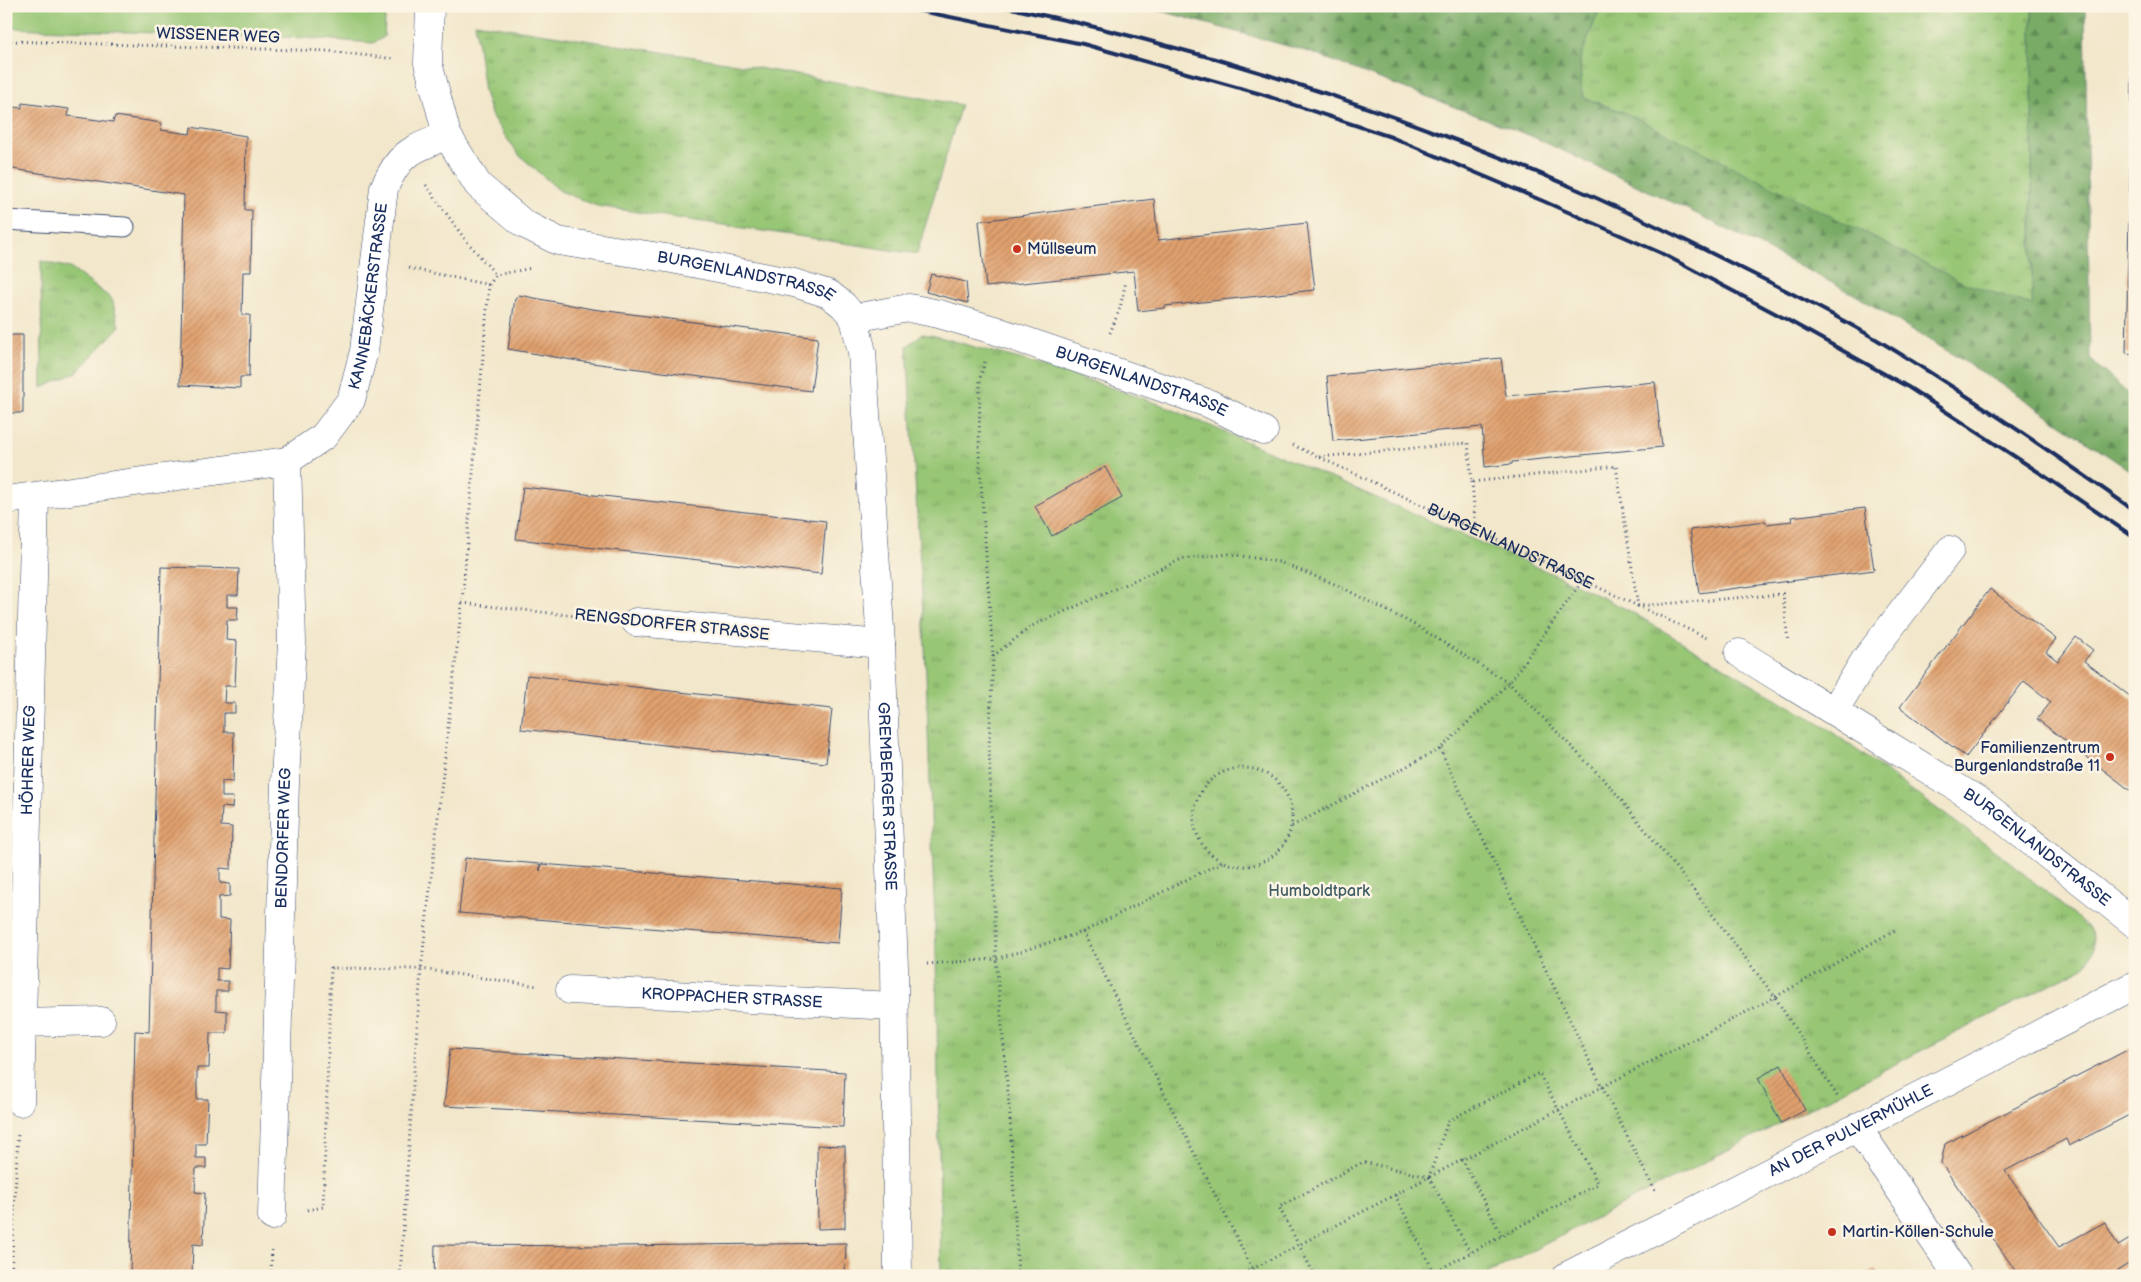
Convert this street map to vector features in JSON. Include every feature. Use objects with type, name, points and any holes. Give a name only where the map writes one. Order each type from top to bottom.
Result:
[{"type":"street","points":[[430,6],[428,63],[448,135]]},
{"type":"street","name":"KANNEBÄCKERSTRASSE","points":[[6,500],[287,461],[324,436],[351,400],[364,351],[384,188],[393,167],[406,153],[448,135]]},
{"type":"street","name":"BURGENLANDSTRASSE","points":[[448,135],[478,185],[524,224],[558,241],[672,259],[794,283],[829,294],[843,305],[854,318],[909,308],[940,314],[994,330],[1210,404],[1264,431]]},
{"type":"street","name":"GREMBERGER STRASSE","points":[[854,318],[862,352],[881,644],[894,967],[898,1276]]},
{"type":"street","name":"BENDORFER WEG","points":[[272,1216],[285,782],[292,642],[287,461]]},
{"type":"street","name":"HÖHRER WEG","points":[[20,1102],[35,497]]},
{"type":"street","points":[[1834,711],[1865,660],[1950,550]]},
{"type":"street","name":"RENGSDORFER STRASSE","points":[[636,622],[881,644]]},
{"type":"street","name":"BURGENLANDSTRASSE","points":[[1739,653],[1982,803],[2135,924]]},
{"type":"street","name":"AN DER PULVERMÜHLE","points":[[1567,1276],[2135,985]]},
{"type":"street","name":"KROPPACHER STRASSE","points":[[570,990],[894,1006]]},
{"type":"street","points":[[22,1023],[100,1021]]},
{"type":"street","points":[[1858,1127],[1958,1276]]},
{"type":"lane","points":[[6,220],[125,228]]},
{"type":"path","name":"WISSENER WEG","points":[[6,41],[328,51],[428,63]]},
{"type":"path","points":[[406,153],[432,196],[496,275]]},
{"type":"path","points":[[400,1276],[421,969],[462,603],[489,285],[496,275],[533,268],[558,241]]},
{"type":"path","points":[[374,261],[489,285]]},
{"type":"path","points":[[1098,366],[1120,308],[1126,282]]},
{"type":"path","points":[[994,330],[980,378],[979,453],[993,656],[989,746],[996,959],[1010,1117],[1018,1276]]},
{"type":"path","name":"BURGENLANDSTRASSE","points":[[1264,431],[1739,653]]},
{"type":"path","points":[[1319,457],[1468,443],[1476,530]]},
{"type":"path","points":[[1472,482],[1616,466],[1638,606],[1783,594],[1793,685]]},
{"type":"path","points":[[993,656],[1032,626],[1182,559],[1228,554],[1279,562],[1336,584],[1415,625],[1508,683],[1609,785],[1689,884],[1775,997],[1858,1127]]},
{"type":"path","points":[[1292,826],[1440,749],[1508,683],[1583,580]]},
{"type":"path","name":"RENGSDORFER STRASSE","points":[[462,603],[636,622]]},
{"type":"path","points":[[1440,749],[1602,1087],[1672,1222]]},
{"type":"path","points":[[1244,768],[1261,771],[1275,780],[1286,793],[1292,809],[1292,826],[1278,852],[1266,861],[1252,866],[1237,866],[1222,862],[1209,853],[1198,839],[1194,823],[1194,806],[1201,790],[1212,778],[1227,770],[1244,768]]},
{"type":"path","points":[[894,967],[996,959],[1083,932],[1222,862]]},
{"type":"path","points":[[1239,1276],[1775,997],[1897,929]]},
{"type":"path","points":[[1083,932],[1256,1276]]},
{"type":"path","points":[[272,1216],[323,1207],[331,968],[421,969],[570,990]]},
{"type":"path","points":[[1427,1276],[1598,1184],[1539,1073],[1448,1120],[1429,1177],[1470,1252]]},
{"type":"path","points":[[9,1275],[20,1102]]},
{"type":"path","points":[[1462,1159],[1502,1236]]},
{"type":"path","points":[[1314,1276],[1279,1207],[1363,1162],[1429,1177]]},
{"type":"path","points":[[1396,1195],[1434,1272]]},
{"type":"green space","points":[[6,6],[386,6],[384,37],[373,43],[308,38],[6,28]]},
{"type":"green space","points":[[1143,6],[1601,6],[1580,59],[1582,97],[1624,112],[2032,305],[2032,6],[2085,6],[2090,359],[2135,400],[2135,474],[2003,385],[1852,293],[1685,208],[1531,136],[1309,52]]},
{"type":"green space","points":[[1601,6],[2032,6],[2032,305],[1964,283],[1624,112],[1582,97],[1580,59]]},
{"type":"green space","points":[[475,23],[720,61],[961,105],[917,254],[597,206],[560,191],[518,154],[492,117],[484,92]]},
{"type":"green space","points":[[41,261],[70,268],[112,299],[119,327],[76,373],[42,388]]},
{"type":"green space","name":"Humboldtpark","points":[[922,334],[1047,367],[1162,405],[1562,578],[1630,611],[1828,729],[2006,859],[2087,926],[2093,942],[2091,956],[2084,967],[1483,1276],[941,1276],[936,953],[925,646],[907,346]]},
{"type":"building","points":[[2133,31],[2135,31],[2135,354],[2126,353]]},
{"type":"building","points":[[22,103],[69,109],[68,116],[113,122],[115,116],[162,123],[161,130],[190,134],[191,127],[246,136],[245,210],[252,210],[251,272],[243,272],[242,315],[250,315],[249,377],[240,377],[240,388],[180,385],[184,195],[6,168],[6,106],[22,108]]},
{"type":"building","points":[[1154,199],[1158,240],[1307,223],[1315,290],[1165,306],[1165,308],[1138,311],[1134,271],[986,287],[979,221]]},
{"type":"building","points":[[931,274],[966,282],[968,303],[926,292]]},
{"type":"building","points":[[519,295],[592,309],[818,338],[811,391],[584,362],[508,349],[515,298]]},
{"type":"building","points":[[6,335],[23,335],[23,413],[6,413]]},
{"type":"building","points":[[1501,358],[1506,396],[1655,382],[1662,447],[1512,462],[1512,464],[1485,467],[1482,427],[1333,441],[1327,376]]},
{"type":"building","points":[[1105,467],[1122,498],[1052,536],[1035,506]]},
{"type":"building","points":[[523,487],[826,521],[821,574],[516,539]]},
{"type":"building","points":[[1865,508],[1874,570],[1699,593],[1690,530],[1766,521],[1766,524],[1792,521],[1791,517]]},
{"type":"building","points":[[161,567],[239,569],[238,595],[227,595],[227,607],[238,607],[237,620],[227,620],[226,640],[237,641],[235,686],[225,686],[224,703],[235,703],[235,713],[224,713],[224,732],[234,732],[233,782],[222,781],[222,797],[233,797],[232,808],[222,807],[221,826],[232,827],[231,869],[220,868],[220,883],[230,884],[230,896],[219,897],[219,919],[230,920],[228,969],[217,968],[217,981],[228,981],[228,991],[216,991],[216,1010],[227,1011],[227,1033],[210,1033],[209,1068],[197,1068],[197,1099],[208,1099],[206,1144],[196,1144],[196,1158],[206,1158],[206,1168],[196,1168],[195,1192],[205,1193],[203,1245],[193,1244],[192,1276],[130,1276],[135,1031],[149,1032]]},
{"type":"building","points":[[1990,589],[2056,639],[2046,652],[2058,661],[2076,637],[2093,650],[2084,661],[2135,700],[2135,794],[2037,719],[2051,702],[2024,681],[1966,757],[1900,707]]},
{"type":"building","points":[[527,675],[832,709],[826,763],[521,729]]},
{"type":"building","points":[[465,858],[540,864],[540,871],[541,864],[842,888],[838,943],[459,913]]},
{"type":"building","points":[[2135,1046],[2135,1099],[2132,1100],[2135,1112],[2069,1146],[2066,1139],[2005,1171],[2059,1247],[2105,1222],[2118,1246],[2130,1239],[2135,1248],[2135,1260],[2109,1276],[2019,1276],[1941,1163],[1945,1144]]},
{"type":"building","points":[[450,1049],[845,1072],[843,1127],[444,1106]]},
{"type":"building","points":[[1781,1065],[1805,1110],[1781,1123],[1758,1078]]},
{"type":"building","points":[[817,1145],[845,1146],[845,1228],[818,1229]]},
{"type":"building","points":[[846,1243],[845,1276],[434,1276],[435,1245],[617,1246]]},
{"type":"building","points":[[1875,1269],[1880,1276],[1865,1276]]},
{"type":"railway","points":[[896,6],[1083,44],[1261,94],[1391,137],[1543,201],[1661,253],[1784,318],[1908,387],[2040,473],[2135,538]]},
{"type":"railway","points":[[1001,6],[1140,38],[1278,78],[1346,100],[1480,149],[1589,195],[1762,278],[1872,337],[1986,409],[2135,511]]},
{"type":"place","name":"Müllseum","points":[[1017,249]]},
{"type":"place","name":"Familienzentrum Burgenlandstraße 11","points":[[2110,757]]},
{"type":"place","name":"Martin-Köllen-Schule","points":[[1832,1232]]}]
